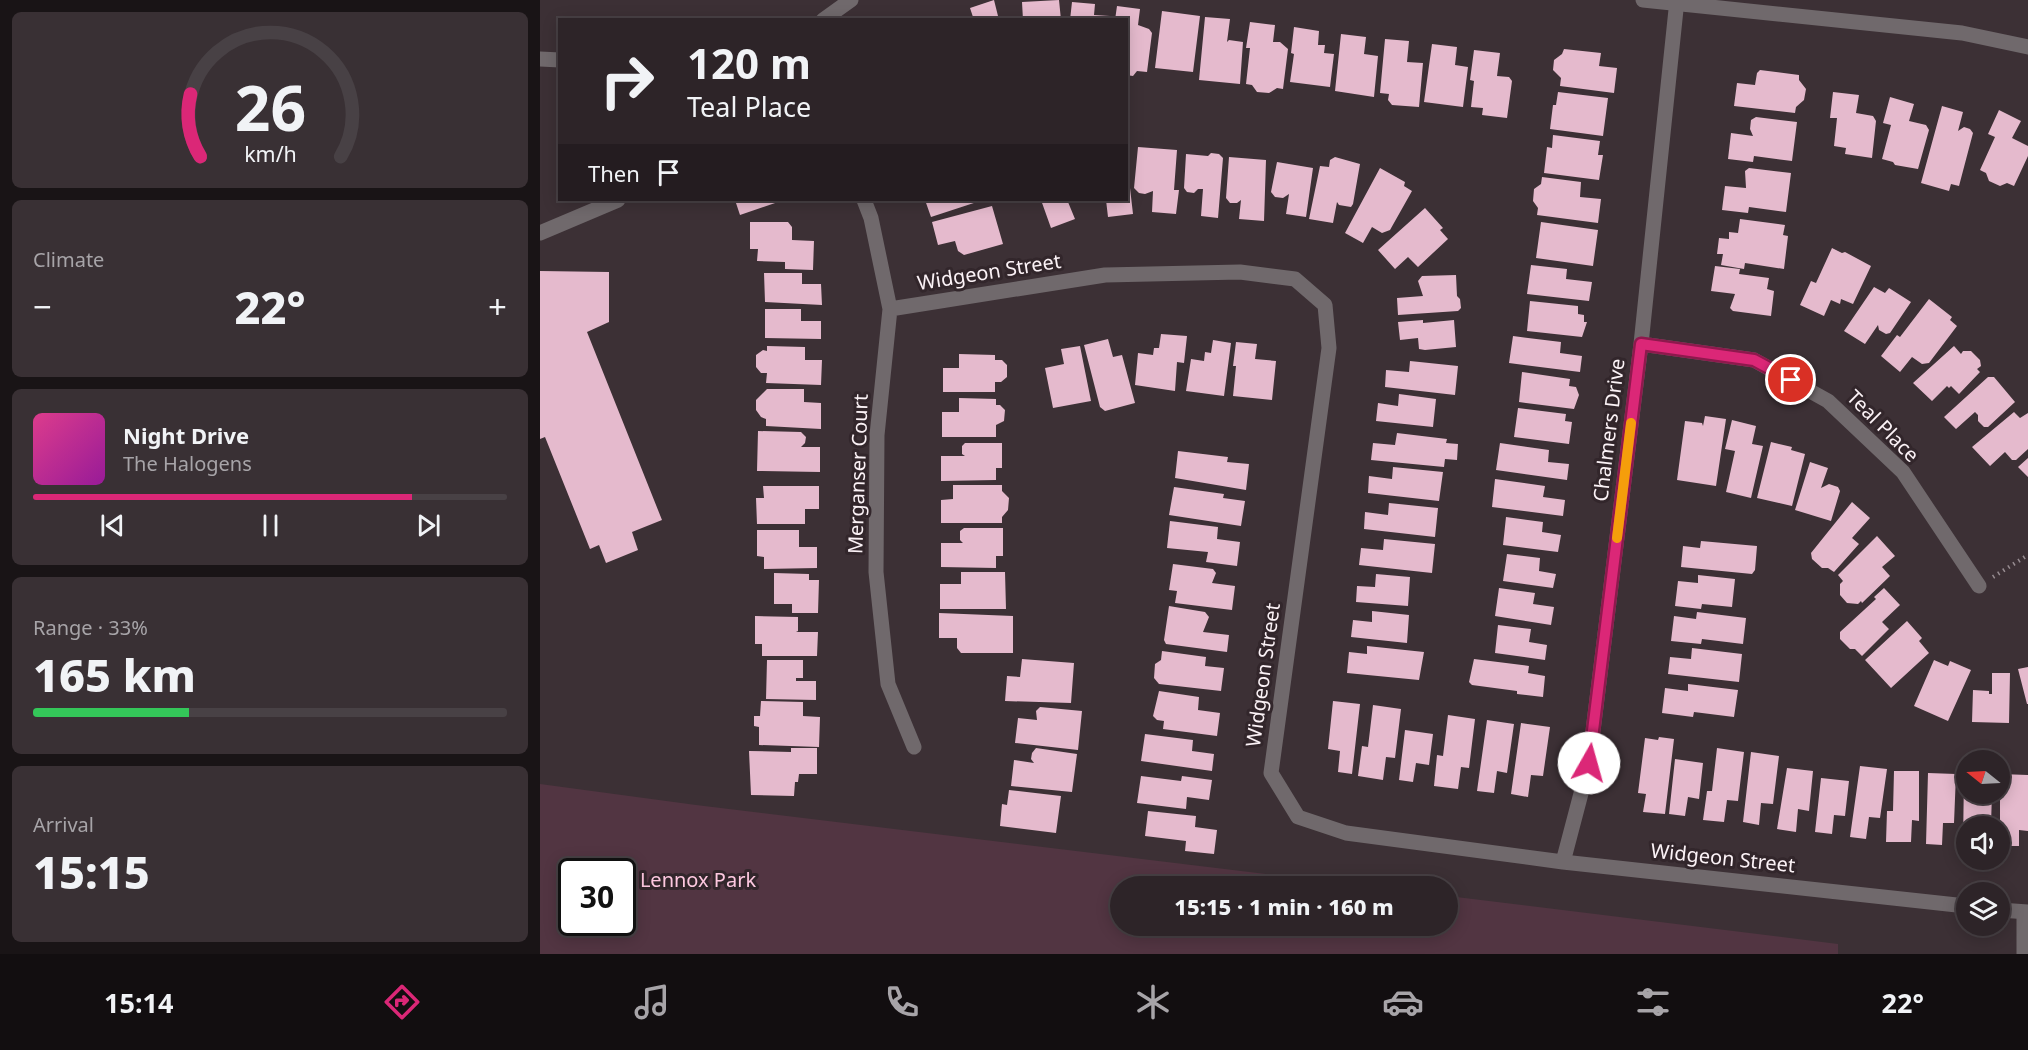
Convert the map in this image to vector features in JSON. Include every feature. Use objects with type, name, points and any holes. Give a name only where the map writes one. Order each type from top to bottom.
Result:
[{"type":"street","points":[[827,18],[851,0]]},
{"type":"street","points":[[1644,0],[1962,33],[2028,47]]},
{"type":"street","name":"Chalmers Drive","points":[[1563,862],[1589,763],[1641,344],[1677,2]]},
{"type":"street","points":[[540,59],[558,60]]},
{"type":"street","points":[[540,232],[616,201]]},
{"type":"street","name":"Merganser Court","points":[[864,201],[871,218],[890,309],[878,435],[876,572],[888,684],[914,747]]},
{"type":"street","name":"Widgeon Street","points":[[890,309],[1105,275],[1240,272],[1295,279],[1325,304],[1329,348],[1271,773],[1298,817],[1346,833],[1563,862],[1956,905]]},
{"type":"street","name":"Teal Place","points":[[1641,344],[1754,360],[1828,401],[1903,472],[1979,586]]},
{"type":"street","points":[[2010,911],[2026,913],[2024,954]]},
{"type":"path","points":[[1979,586],[2028,555]]},
{"type":"green space","name":"Lennox Park","points":[[540,784],[1283,876],[1110,876],[1110,936],[1458,936],[1458,897],[1838,944],[1838,954],[540,954]]},
{"type":"building","points":[[994,0],[998,18],[973,18],[970,8]]},
{"type":"building","points":[[1059,0],[1061,18],[1023,18],[1022,2]]},
{"type":"building","points":[[1072,2],[1095,4],[1094,15],[1110,16],[1110,18],[1070,18]]},
{"type":"building","points":[[1117,6],[1140,9],[1138,25],[1149,29],[1152,33],[1147,72],[1137,71],[1133,76],[1128,75],[1128,18],[1115,18]]},
{"type":"building","points":[[1162,11],[1200,16],[1193,72],[1155,68]]},
{"type":"building","points":[[1205,17],[1230,19],[1227,42],[1229,40],[1243,42],[1240,84],[1199,80]]},
{"type":"building","points":[[1250,22],[1275,25],[1273,42],[1280,42],[1288,49],[1283,89],[1277,88],[1269,93],[1257,92],[1252,85],[1246,84],[1250,48],[1246,48]]},
{"type":"building","points":[[1294,27],[1319,31],[1318,45],[1325,45],[1324,53],[1334,54],[1330,87],[1290,82],[1294,54],[1291,53]]},
{"type":"building","points":[[1341,34],[1366,37],[1364,54],[1378,56],[1374,97],[1335,91]]},
{"type":"building","points":[[1385,39],[1409,41],[1407,62],[1423,63],[1419,107],[1392,105],[1388,100],[1389,94],[1380,93]]},
{"type":"building","points":[[1432,44],[1457,47],[1455,65],[1468,67],[1463,107],[1424,102]]},
{"type":"building","points":[[1564,49],[1601,53],[1599,66],[1617,68],[1614,93],[1560,86],[1561,78],[1553,70],[1554,60],[1562,54]]},
{"type":"building","points":[[1474,50],[1500,53],[1497,76],[1509,77],[1512,81],[1507,118],[1482,115],[1483,108],[1471,107],[1474,81],[1470,80]]},
{"type":"building","points":[[1760,70],[1799,75],[1799,80],[1806,89],[1804,100],[1796,107],[1795,113],[1734,106],[1737,83],[1755,85],[1757,73]]},
{"type":"building","points":[[1558,92],[1608,98],[1603,136],[1550,129],[1553,105],[1556,105]]},
{"type":"building","points":[[1833,92],[1859,95],[1856,113],[1873,116],[1876,121],[1872,158],[1845,154],[1846,148],[1834,146],[1837,118],[1830,118]]},
{"type":"building","points":[[1890,97],[1914,104],[1909,121],[1926,125],[1929,130],[1918,169],[1895,165],[1893,162],[1882,159],[1891,125],[1883,123]]},
{"type":"building","points":[[1942,106],[1963,112],[1958,131],[1964,127],[1973,133],[1959,186],[1951,184],[1949,191],[1921,183]]},
{"type":"building","points":[[1999,110],[2021,121],[2012,138],[2028,146],[2028,156],[2014,186],[2007,183],[2000,186],[1989,181],[1986,173],[1980,170],[1995,137],[1988,134]]},
{"type":"building","points":[[1756,117],[1797,122],[1792,161],[1754,156],[1753,162],[1728,159],[1731,133],[1753,136],[1750,129],[1751,120]]},
{"type":"building","points":[[1553,135],[1600,141],[1598,155],[1603,155],[1599,180],[1544,173],[1547,147],[1552,148]]},
{"type":"building","points":[[1138,147],[1177,150],[1174,190],[1179,190],[1176,214],[1152,212],[1153,191],[1145,194],[1139,193],[1134,188]]},
{"type":"building","points":[[1211,153],[1219,154],[1223,158],[1218,218],[1201,216],[1203,189],[1198,189],[1194,193],[1187,192],[1184,188],[1186,154],[1208,156]]},
{"type":"building","points":[[1229,157],[1266,160],[1264,221],[1239,219],[1241,200],[1237,203],[1230,203],[1226,198]]},
{"type":"building","points":[[1335,157],[1360,164],[1353,204],[1351,207],[1339,205],[1337,202],[1333,223],[1309,219],[1320,166],[1329,167],[1330,160]]},
{"type":"building","points":[[1277,162],[1313,168],[1306,217],[1286,214],[1289,194],[1283,198],[1275,197],[1271,192]]},
{"type":"building","points":[[1380,168],[1405,182],[1404,186],[1412,191],[1390,230],[1382,233],[1372,227],[1363,243],[1345,233]]},
{"type":"building","points":[[1749,168],[1791,173],[1786,212],[1749,207],[1748,213],[1722,210],[1725,186],[1746,188],[1745,171]]},
{"type":"building","points":[[1542,177],[1581,182],[1580,197],[1601,199],[1598,223],[1537,215],[1538,208],[1533,201],[1534,189],[1541,184]]},
{"type":"building","points":[[1128,188],[1130,188],[1133,214],[1108,217],[1106,201],[1128,201]]},
{"type":"building","points":[[735,201],[778,201],[778,202],[740,215]]},
{"type":"building","points":[[925,201],[980,201],[931,217]]},
{"type":"building","points":[[1041,201],[1072,201],[1068,202],[1075,219],[1051,228]]},
{"type":"building","points":[[992,206],[1003,244],[964,255],[958,251],[955,241],[938,245],[932,222]]},
{"type":"building","points":[[1425,208],[1443,228],[1440,230],[1448,239],[1418,267],[1408,257],[1395,269],[1378,250]]},
{"type":"building","points":[[1740,219],[1785,225],[1783,235],[1788,236],[1784,269],[1745,263],[1744,269],[1721,265],[1723,254],[1717,254],[1719,238],[1729,239],[1729,232],[1738,233]]},
{"type":"building","points":[[750,222],[788,222],[792,227],[792,240],[814,241],[813,270],[785,269],[785,262],[757,261],[758,249],[750,249]]},
{"type":"building","points":[[1541,222],[1598,230],[1593,266],[1536,258]]},
{"type":"building","points":[[1832,248],[1842,253],[1845,252],[1871,266],[1853,304],[1841,299],[1840,304],[1831,300],[1824,316],[1800,305],[1811,281],[1816,283]]},
{"type":"building","points":[[1531,265],[1567,269],[1566,279],[1592,282],[1589,301],[1527,294]]},
{"type":"building","points":[[1715,266],[1740,269],[1739,274],[1769,278],[1767,289],[1774,291],[1771,316],[1733,311],[1730,308],[1735,294],[1711,291]]},
{"type":"building","points":[[540,271],[609,272],[609,322],[587,332],[662,520],[632,532],[638,550],[606,563],[599,545],[590,549],[545,437],[540,439]]},
{"type":"building","points":[[764,273],[802,273],[802,284],[821,284],[822,305],[765,302]]},
{"type":"building","points":[[1456,275],[1457,296],[1460,299],[1461,308],[1458,311],[1398,315],[1397,298],[1423,296],[1418,281],[1422,276]]},
{"type":"building","points":[[1874,287],[1885,293],[1889,288],[1911,302],[1890,333],[1886,334],[1879,330],[1878,325],[1865,344],[1844,331]]},
{"type":"building","points":[[1929,299],[1952,317],[1950,320],[1957,326],[1929,363],[1922,364],[1912,357],[1900,372],[1881,356],[1897,335],[1900,337]]},
{"type":"building","points":[[1530,301],[1578,306],[1578,314],[1584,315],[1584,322],[1587,322],[1582,337],[1527,331]]},
{"type":"building","points":[[765,309],[801,309],[801,321],[821,321],[821,339],[765,338]]},
{"type":"building","points":[[1423,320],[1423,323],[1454,320],[1456,347],[1425,350],[1419,349],[1418,338],[1400,340],[1398,322]]},
{"type":"building","points":[[1161,334],[1187,336],[1184,363],[1177,362],[1175,391],[1135,385],[1138,353],[1153,355],[1154,348],[1159,348]]},
{"type":"building","points":[[1513,336],[1561,342],[1560,353],[1582,356],[1580,372],[1509,363]]},
{"type":"building","points":[[1108,339],[1113,357],[1122,355],[1135,403],[1105,411],[1100,407],[1084,345]]},
{"type":"building","points":[[1213,340],[1231,343],[1224,396],[1186,391],[1191,359],[1204,361],[1205,352],[1211,353]]},
{"type":"building","points":[[1236,342],[1257,344],[1255,359],[1276,361],[1272,400],[1233,396]]},
{"type":"building","points":[[767,346],[805,347],[805,360],[822,360],[821,385],[766,383],[767,373],[761,373],[756,367],[756,355],[763,350],[767,351]]},
{"type":"building","points":[[1080,346],[1091,401],[1053,408],[1045,368],[1064,364],[1061,349]]},
{"type":"building","points":[[1954,346],[1961,354],[1963,351],[1971,351],[1980,360],[1981,366],[1977,369],[1980,372],[1959,394],[1951,386],[1949,388],[1947,386],[1932,401],[1913,383]]},
{"type":"building","points":[[959,354],[995,355],[995,360],[1002,360],[1007,365],[1007,377],[1001,382],[995,382],[995,392],[943,392],[943,368],[959,368]]},
{"type":"building","points":[[1410,361],[1458,366],[1455,395],[1385,387],[1386,370],[1409,372]]},
{"type":"building","points":[[1522,372],[1570,379],[1569,386],[1576,387],[1579,395],[1574,409],[1519,402]]},
{"type":"building","points":[[1988,377],[1994,377],[2015,402],[1988,427],[1984,427],[1978,421],[1978,415],[1975,412],[1956,429],[1944,417]]},
{"type":"building","points":[[767,389],[804,389],[804,402],[821,403],[821,429],[766,426],[766,419],[761,417],[756,410],[756,400]]},
{"type":"building","points":[[1399,394],[1436,399],[1433,427],[1376,421],[1378,403],[1398,406]]},
{"type":"building","points":[[959,398],[996,399],[996,405],[1000,405],[1005,410],[1004,421],[996,425],[996,437],[942,437],[942,412],[959,412]]},
{"type":"building","points":[[1518,408],[1566,414],[1565,421],[1572,422],[1569,444],[1514,437]]},
{"type":"building","points":[[2014,412],[2020,418],[2028,413],[2028,449],[2016,460],[2012,460],[2005,452],[1990,466],[1972,447]]},
{"type":"building","points":[[1705,416],[1726,419],[1716,486],[1677,480],[1685,421],[1702,423],[1703,426]]},
{"type":"building","points":[[1732,420],[1756,426],[1752,444],[1763,446],[1751,498],[1726,492],[1735,451],[1725,449]]},
{"type":"building","points":[[758,431],[801,432],[806,437],[801,447],[820,447],[820,472],[757,471]]},
{"type":"building","points":[[1397,433],[1447,439],[1446,443],[1458,444],[1457,460],[1445,459],[1444,467],[1371,460],[1373,443],[1395,445]]},
{"type":"building","points":[[1771,442],[1792,447],[1791,450],[1805,454],[1792,506],[1757,498]]},
{"type":"building","points":[[965,443],[1002,443],[1002,468],[996,468],[996,480],[941,481],[941,456],[965,456],[962,454],[962,446]]},
{"type":"building","points":[[1500,443],[1549,450],[1548,462],[1569,464],[1567,480],[1496,470]]},
{"type":"building","points":[[1178,451],[1228,457],[1227,462],[1249,464],[1246,490],[1175,478]]},
{"type":"building","points":[[2028,458],[2028,477],[2018,467]]},
{"type":"building","points":[[1810,462],[1828,468],[1821,488],[1829,484],[1838,487],[1840,491],[1831,521],[1795,510]]},
{"type":"building","points":[[1393,467],[1443,472],[1439,501],[1368,493],[1369,476],[1392,479]]},
{"type":"building","points":[[1495,479],[1545,486],[1543,497],[1565,500],[1563,516],[1492,507]]},
{"type":"building","points":[[953,485],[1002,485],[1002,491],[1009,498],[1008,510],[1002,517],[1002,523],[941,523],[941,500],[953,499]]},
{"type":"building","points":[[763,486],[819,486],[819,509],[805,509],[805,524],[757,524],[756,498],[764,498]]},
{"type":"building","points":[[1174,487],[1224,494],[1223,498],[1245,501],[1241,526],[1169,515]]},
{"type":"building","points":[[1852,502],[1870,518],[1852,538],[1859,544],[1834,572],[1828,568],[1822,568],[1812,559],[1811,553]]},
{"type":"building","points":[[1389,503],[1438,508],[1435,537],[1364,529],[1365,512],[1388,515]]},
{"type":"building","points":[[1506,517],[1543,522],[1542,532],[1561,535],[1558,552],[1503,545]]},
{"type":"building","points":[[1170,521],[1218,527],[1217,539],[1240,542],[1237,566],[1206,562],[1208,552],[1167,548]]},
{"type":"building","points":[[964,528],[1003,528],[1003,556],[996,556],[996,568],[941,567],[941,543],[963,543],[960,540],[960,531]]},
{"type":"building","points":[[757,530],[799,530],[799,547],[817,547],[817,568],[764,569],[764,557],[757,556]]},
{"type":"building","points":[[1877,536],[1895,556],[1882,567],[1890,576],[1862,603],[1861,601],[1858,604],[1847,603],[1840,595],[1840,584],[1843,581],[1838,575]]},
{"type":"building","points":[[1384,539],[1435,544],[1432,573],[1359,565],[1361,548],[1383,550]]},
{"type":"building","points":[[1701,541],[1757,546],[1755,570],[1752,574],[1681,567],[1683,546],[1700,548]]},
{"type":"building","points":[[1507,554],[1540,558],[1539,571],[1556,574],[1553,588],[1503,581]]},
{"type":"building","points":[[1173,564],[1213,569],[1216,573],[1212,583],[1235,586],[1232,610],[1175,603],[1177,591],[1169,590]]},
{"type":"building","points":[[961,572],[1005,572],[1006,609],[940,609],[940,584],[961,584]]},
{"type":"building","points":[[774,573],[809,574],[809,580],[819,580],[818,613],[792,613],[792,604],[774,604]]},
{"type":"building","points":[[1376,574],[1410,577],[1408,606],[1356,602],[1357,586],[1375,587]]},
{"type":"building","points":[[1698,575],[1735,579],[1732,607],[1702,604],[1701,609],[1675,606],[1678,581],[1698,583]]},
{"type":"building","points":[[1499,588],[1535,593],[1533,604],[1554,607],[1551,625],[1495,616]]},
{"type":"building","points":[[1884,588],[1900,605],[1882,622],[1889,629],[1862,656],[1840,639],[1840,632],[1876,599],[1874,597]]},
{"type":"building","points":[[1169,606],[1205,612],[1209,617],[1203,632],[1229,635],[1227,652],[1166,644],[1164,640]]},
{"type":"building","points":[[1372,611],[1409,615],[1407,643],[1351,637],[1353,620],[1372,622]]},
{"type":"building","points":[[1697,612],[1746,618],[1743,644],[1702,639],[1701,644],[1671,641],[1674,616],[1696,619]]},
{"type":"building","points":[[939,613],[1013,616],[1013,653],[961,653],[957,648],[957,638],[939,638]]},
{"type":"building","points":[[755,616],[798,617],[798,631],[796,632],[818,632],[817,656],[762,656],[762,644],[755,644]]},
{"type":"building","points":[[1907,621],[1922,638],[1919,641],[1929,653],[1891,688],[1865,660]]},
{"type":"building","points":[[1498,625],[1531,629],[1529,642],[1547,645],[1545,660],[1495,653]]},
{"type":"building","points":[[1367,646],[1424,652],[1419,680],[1347,673],[1349,652],[1367,654]]},
{"type":"building","points":[[1692,648],[1742,654],[1739,682],[1668,674],[1670,657],[1691,659]]},
{"type":"building","points":[[1162,651],[1206,657],[1205,666],[1224,668],[1221,691],[1159,684],[1154,678],[1155,664],[1161,660]]},
{"type":"building","points":[[1022,659],[1074,663],[1071,703],[1005,701],[1007,676],[1020,677]]},
{"type":"building","points":[[1474,659],[1529,666],[1528,673],[1545,676],[1543,697],[1472,685],[1469,682]]},
{"type":"building","points":[[767,660],[803,660],[803,678],[796,678],[796,681],[816,681],[816,700],[766,699]]},
{"type":"building","points":[[1934,660],[1948,666],[1950,661],[1971,670],[1948,721],[1914,706]]},
{"type":"building","points":[[2028,667],[2028,704],[2027,704],[2018,669]]},
{"type":"building","points":[[1992,673],[2010,673],[2009,723],[1972,722],[1973,690],[1989,691],[1989,694],[1992,694]]},
{"type":"building","points":[[1688,684],[1738,690],[1734,717],[1694,712],[1693,717],[1662,713],[1665,688],[1688,691]]},
{"type":"building","points":[[1159,691],[1199,697],[1198,710],[1220,713],[1217,736],[1163,729],[1164,721],[1157,720],[1153,716]]},
{"type":"building","points":[[761,701],[803,702],[803,716],[820,717],[819,747],[759,745],[759,727],[754,726],[754,716],[760,716]]},
{"type":"building","points":[[1333,701],[1360,704],[1352,774],[1338,772],[1340,751],[1328,749]]},
{"type":"building","points":[[1373,705],[1401,709],[1395,758],[1386,757],[1383,780],[1358,776],[1362,746],[1368,747]]},
{"type":"building","points":[[1040,707],[1082,711],[1078,750],[1015,743],[1018,718],[1037,720],[1036,711]]},
{"type":"building","points":[[1448,715],[1475,719],[1469,768],[1461,767],[1458,789],[1434,786],[1437,755],[1443,756]]},
{"type":"building","points":[[1487,720],[1514,724],[1507,773],[1497,771],[1494,793],[1477,791]]},
{"type":"building","points":[[1521,723],[1550,727],[1543,776],[1531,775],[1528,797],[1511,794]]},
{"type":"building","points":[[1405,730],[1433,734],[1429,765],[1416,763],[1413,782],[1399,780]]},
{"type":"building","points":[[1145,734],[1193,740],[1192,751],[1214,754],[1212,771],[1141,761]]},
{"type":"building","points":[[1659,737],[1674,739],[1665,814],[1643,812],[1646,794],[1638,793],[1645,738],[1658,740]]},
{"type":"building","points":[[791,748],[817,748],[817,774],[799,774],[798,782],[795,782],[794,796],[751,795],[749,751],[791,752]]},
{"type":"building","points":[[1036,748],[1077,754],[1072,792],[1011,786],[1014,760],[1034,763],[1031,759]]},
{"type":"building","points":[[1717,748],[1744,752],[1738,801],[1727,800],[1724,822],[1703,820],[1707,791],[1712,791]]},
{"type":"building","points":[[1751,752],[1779,756],[1773,804],[1761,803],[1759,825],[1743,822]]},
{"type":"building","points":[[1675,759],[1703,763],[1699,799],[1688,797],[1685,816],[1669,814]]},
{"type":"building","points":[[1860,766],[1887,769],[1880,818],[1869,817],[1866,839],[1850,837]]},
{"type":"building","points":[[1787,768],[1813,771],[1809,811],[1798,809],[1796,832],[1777,829]]},
{"type":"building","points":[[1894,771],[1919,771],[1919,821],[1912,820],[1911,842],[1886,842],[1887,811],[1893,811]]},
{"type":"building","points":[[1928,773],[1956,774],[1954,823],[1943,823],[1942,845],[1926,844]]},
{"type":"building","points":[[2010,774],[2028,775],[2028,831],[2019,830],[2019,846],[2010,846],[2010,816],[2000,816],[2000,804],[2010,804]]},
{"type":"building","points":[[1141,776],[1181,781],[1182,776],[1212,780],[1209,800],[1187,797],[1186,809],[1137,803]]},
{"type":"building","points":[[1821,778],[1849,781],[1845,816],[1834,815],[1832,834],[1815,832]]},
{"type":"building","points":[[1009,790],[1061,796],[1056,833],[1000,826],[1002,804],[1007,805]]},
{"type":"building","points":[[1964,804],[1992,804],[1991,816],[1963,816]]},
{"type":"building","points":[[1148,811],[1196,816],[1195,827],[1217,830],[1214,854],[1185,851],[1186,841],[1145,836]]},
{"type":"slow traffic","points":[[1617,538],[1631,423]]},
{"type":"route","points":[[1589,763],[1641,344],[1754,360],[1791,380]]}]
